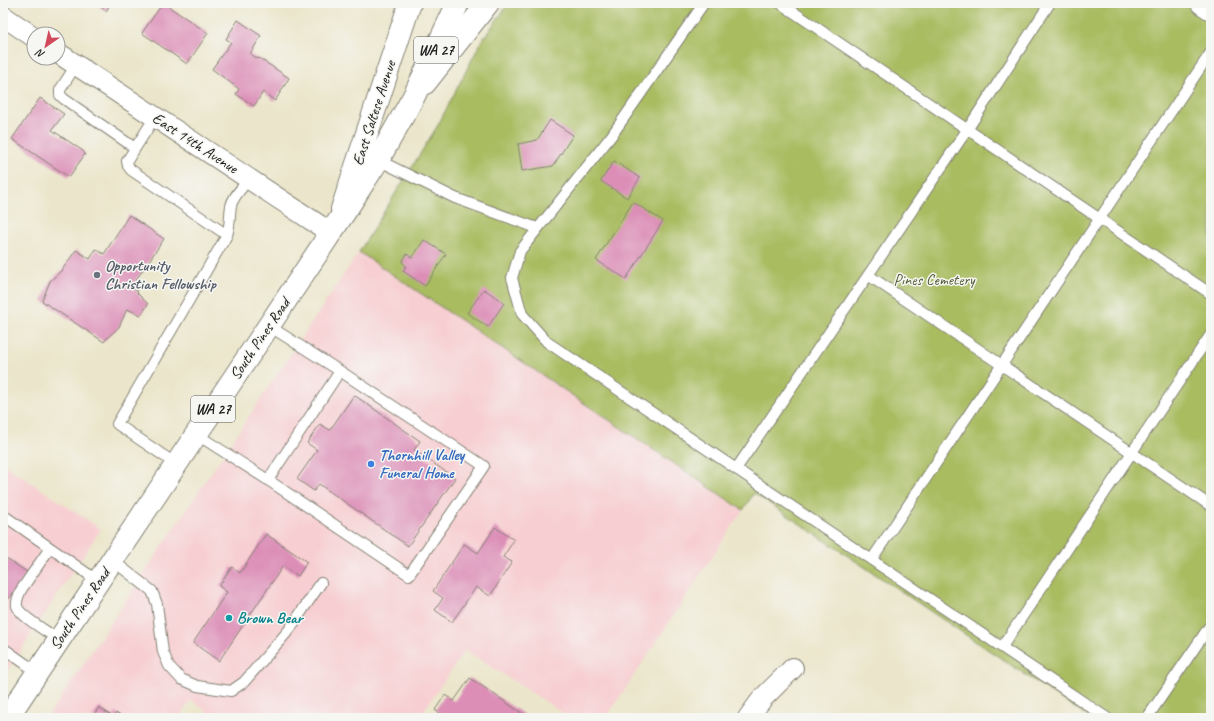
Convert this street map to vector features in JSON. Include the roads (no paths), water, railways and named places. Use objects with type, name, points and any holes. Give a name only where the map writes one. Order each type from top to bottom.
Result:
[{"type":"main road","name":"East Saltese Avenue","points":[[334,229],[410,3]]},
{"type":"main road","name":"WA 27","points":[[414,96],[458,3]]},
{"type":"main road","name":"South Pines Road","points":[[7,718],[334,229],[378,160],[414,96],[488,3]]},
{"type":"main road","points":[[1202,3],[1211,9]]},
{"type":"street","points":[[3,16],[26,32]]},
{"type":"street","name":"East 14th Avenue","points":[[66,58],[249,179],[334,229]]},
{"type":"street","points":[[748,718],[762,699],[793,668]]},
{"type":"lane","points":[[704,3],[612,135],[520,251],[512,278],[522,314],[547,342],[1107,718]]},
{"type":"lane","points":[[780,3],[1211,294]]},
{"type":"lane","points":[[736,469],[966,130],[1050,3]]},
{"type":"lane","points":[[872,560],[1211,52]]},
{"type":"lane","points":[[76,65],[60,90],[60,95],[135,148]]},
{"type":"lane","points":[[155,117],[127,161],[128,166],[131,170],[227,235]]},
{"type":"lane","points":[[378,160],[455,198],[537,228]]},
{"type":"lane","points":[[176,464],[117,424],[227,235],[230,225],[231,205],[249,179]]},
{"type":"lane","points":[[868,275],[1211,506]]},
{"type":"lane","points":[[196,434],[268,480],[410,575],[484,466],[269,326]]},
{"type":"lane","points":[[1002,647],[1211,334]]},
{"type":"lane","points":[[268,480],[340,371]]},
{"type":"lane","points":[[3,515],[98,581]]},
{"type":"lane","points":[[50,548],[21,590],[18,596],[17,606],[22,614],[59,640]]},
{"type":"lane","points":[[112,560],[152,591],[157,604],[163,652],[169,666],[181,679],[197,686],[231,691],[244,682],[289,630],[321,583]]},
{"type":"lane","points":[[1147,718],[1211,624]]},
{"type":"lane","points":[[3,648],[37,672]]},
{"type":"place","name":"Opportunity Christian Fellowship","points":[[97,275]]},
{"type":"place","name":"Thornhill Valley Funeral Home","points":[[371,464]]},
{"type":"place","name":"Brown Bear","points":[[229,618]]},
{"type":"park label","name":"Pines Cemetery","points":[[934,280]]}]
